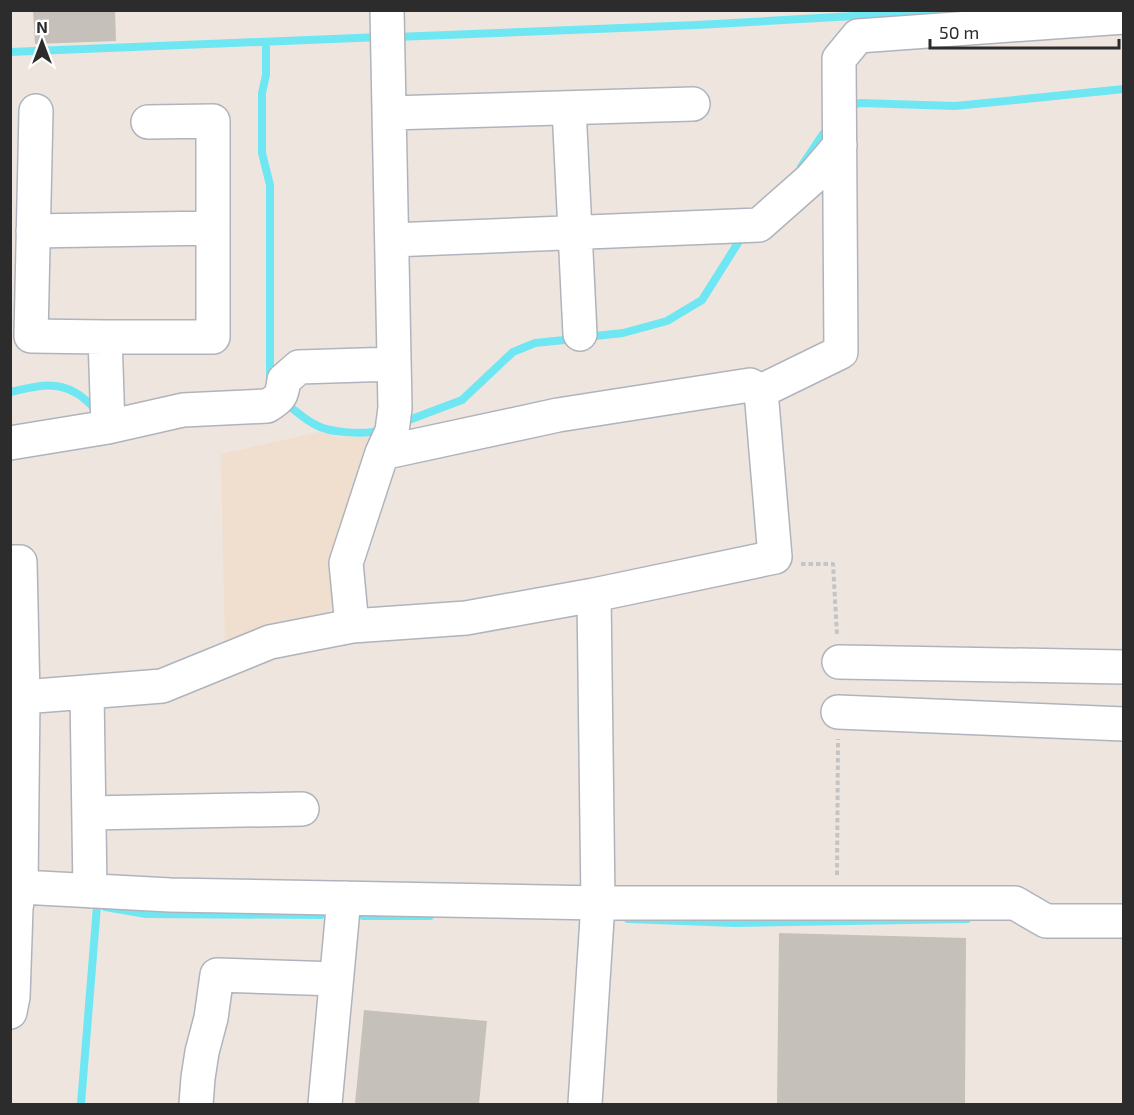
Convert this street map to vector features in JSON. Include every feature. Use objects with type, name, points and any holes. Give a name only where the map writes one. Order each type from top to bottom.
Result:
[{"type":"street","points":[[761,391],[841,352],[839,59],[858,36],[1124,17]]},
{"type":"street","points":[[352,626],[346,563],[390,434],[394,364],[388,29]]},
{"type":"street","points":[[390,113],[693,104]]},
{"type":"street","points":[[569,108],[580,334]]},
{"type":"street","points":[[36,111],[31,336],[213,337],[213,121],[148,122]]},
{"type":"street","points":[[392,240],[759,225],[811,179],[840,126]]},
{"type":"street","points":[[33,231],[213,228]]},
{"type":"street","points":[[105,337],[108,427]]},
{"type":"street","points":[[10,443],[108,427],[183,410],[267,406],[279,397],[284,380],[299,367],[394,364]]},
{"type":"street","points":[[390,434],[558,415],[750,386],[761,391]]},
{"type":"street","points":[[23,697],[162,686],[270,642],[352,626],[466,618],[594,595],[775,557],[761,391]]},
{"type":"street","points":[[10,562],[20,562],[23,697],[18,897],[13,958],[13,997],[10,1012]]},
{"type":"street","points":[[585,1104],[597,912],[594,595]]},
{"type":"street","points":[[839,662],[1124,667]]},
{"type":"street","points":[[87,692],[90,891]]},
{"type":"street","points":[[838,712],[1124,723]]},
{"type":"street","points":[[89,813],[302,809]]},
{"type":"street","points":[[18,897],[90,891],[344,898],[597,912],[1015,903],[1046,921],[1124,921]]},
{"type":"street","points":[[325,1104],[344,898]]},
{"type":"street","points":[[196,1104],[201,1061],[211,1018],[217,975],[336,979]]},
{"type":"shaded area","points":[[319,432],[337,437],[378,437],[334,605],[327,615],[225,651],[221,454]]},
{"type":"building","points":[[33,10],[115,10],[116,41],[35,44]]},
{"type":"building","points":[[779,933],[966,938],[965,1104],[777,1104]]},
{"type":"building","points":[[364,1010],[487,1021],[479,1104],[355,1104]]},
{"type":"waterway","points":[[396,37],[697,25],[959,10]]},
{"type":"waterway","points":[[10,52],[381,37]]},
{"type":"waterway","points":[[266,42],[266,75],[262,93],[262,153],[270,185],[270,384]]},
{"type":"waterway","points":[[847,109],[860,103],[955,106],[1124,89]]},
{"type":"waterway","points":[[801,167],[823,134],[829,129]]},
{"type":"waterway","points":[[586,337],[623,333],[667,321],[702,300],[743,235]]},
{"type":"waterway","points":[[401,423],[462,400],[513,352],[535,343],[574,339]]},
{"type":"waterway","points":[[10,392],[44,386],[60,387],[79,395],[98,412]]},
{"type":"waterway","points":[[285,403],[322,428],[348,432],[381,430]]},
{"type":"waterway","points":[[81,1104],[97,906]]},
{"type":"waterway","points":[[105,907],[146,914],[321,915]]},
{"type":"waterway","points":[[363,916],[430,916]]},
{"type":"waterway","points":[[628,919],[735,923],[967,919]]}]
